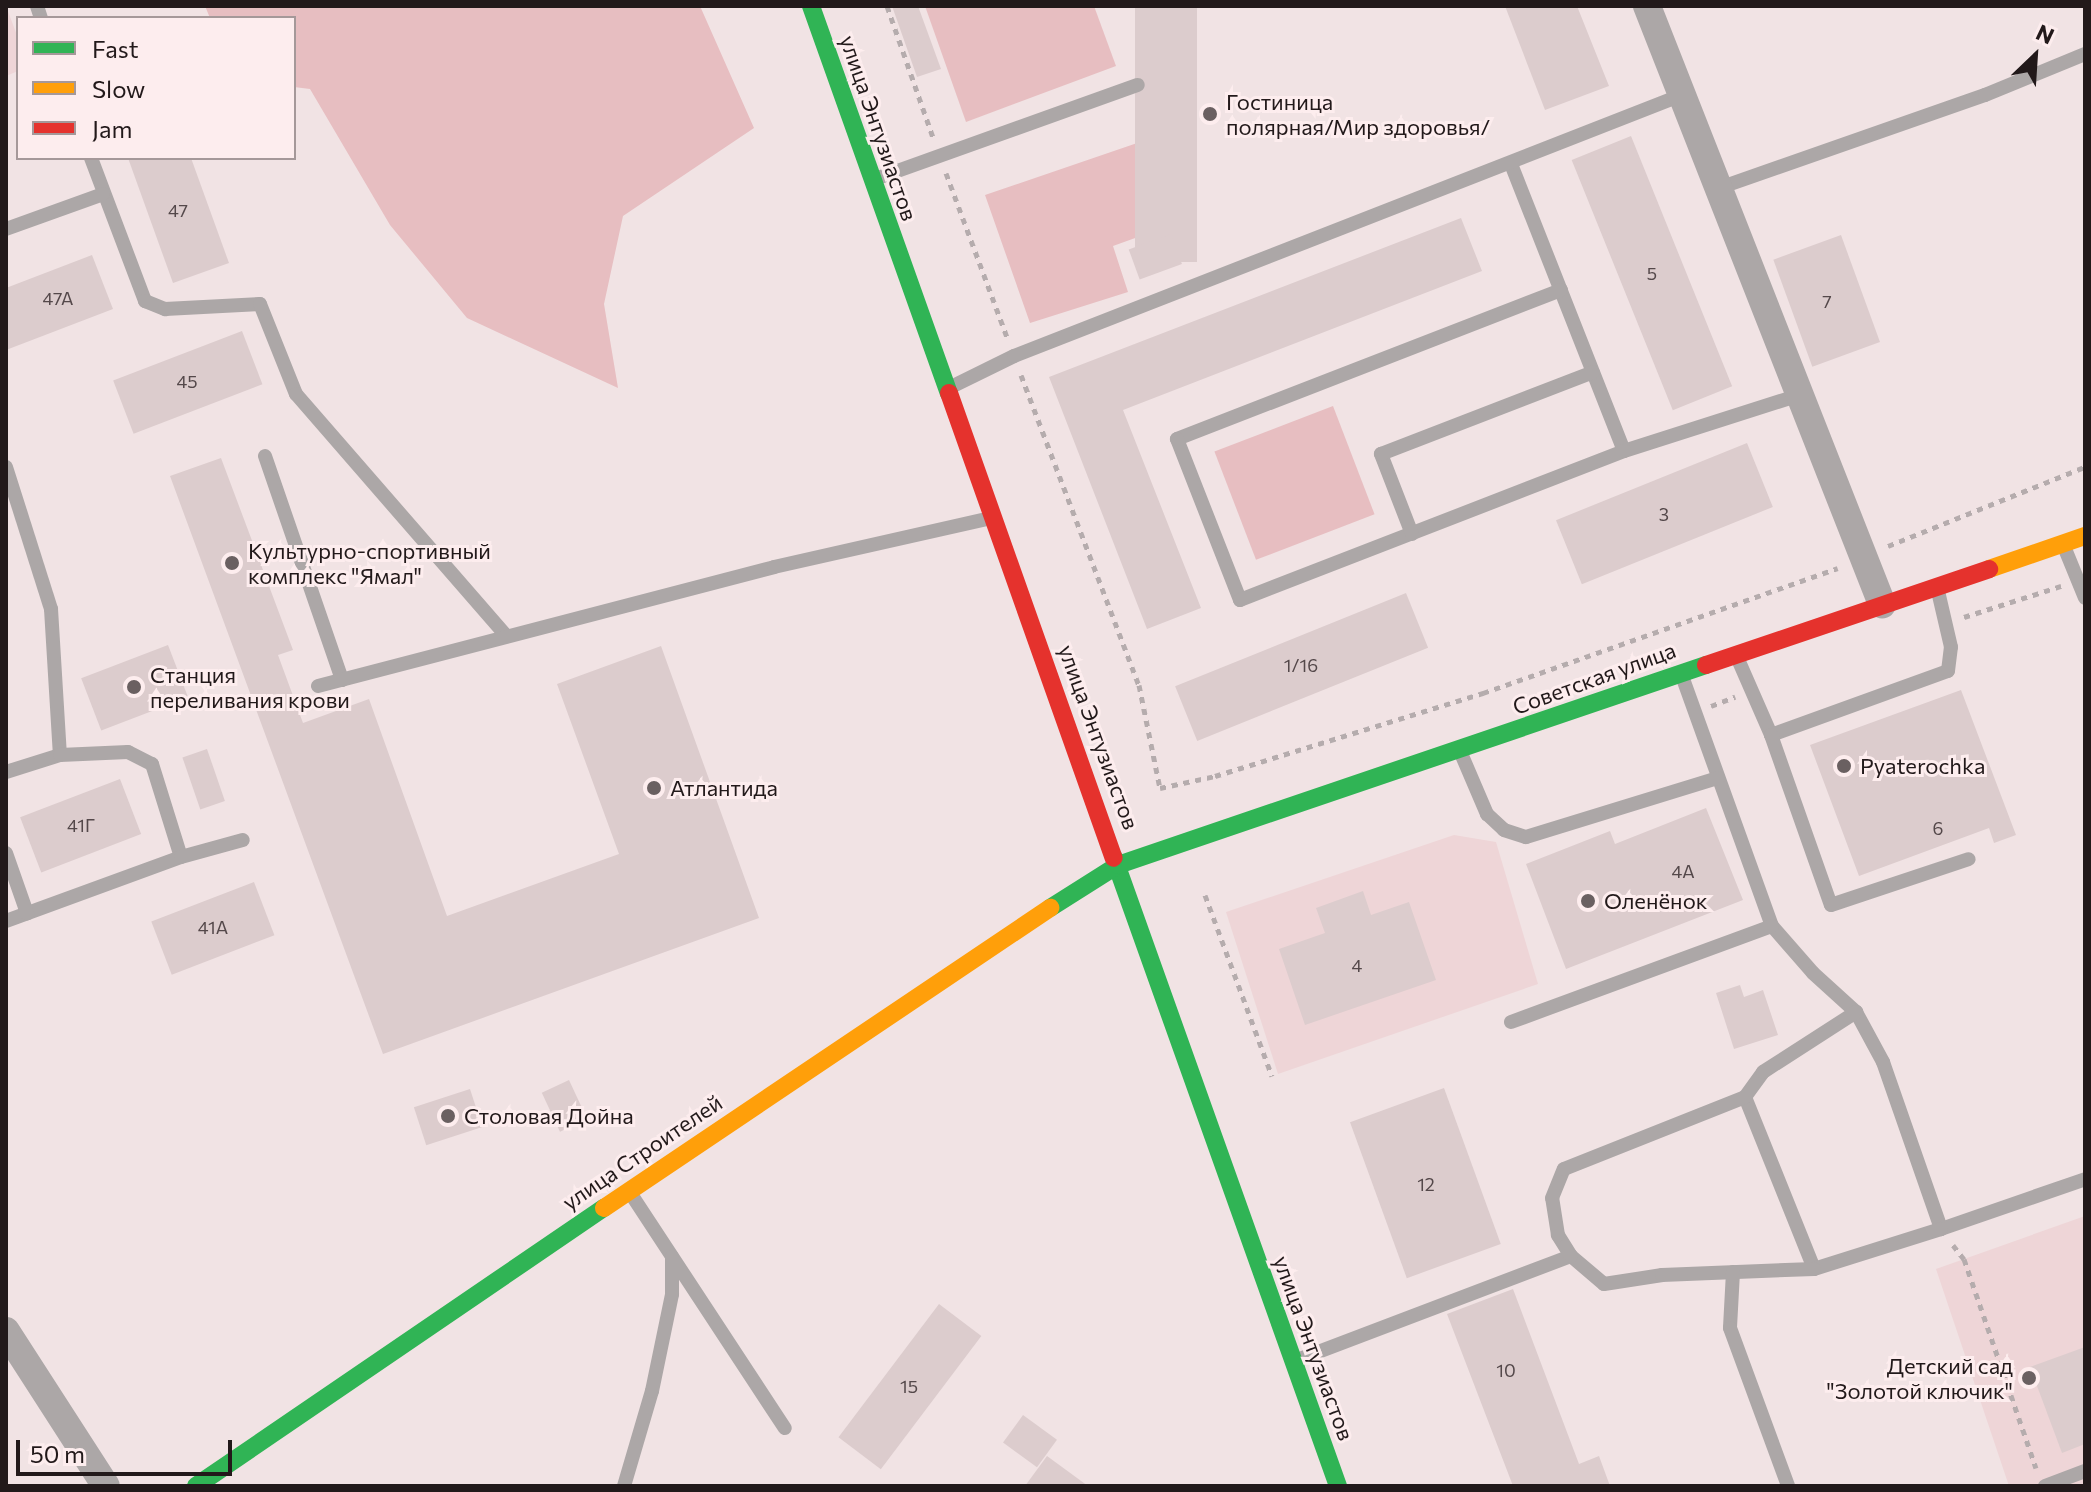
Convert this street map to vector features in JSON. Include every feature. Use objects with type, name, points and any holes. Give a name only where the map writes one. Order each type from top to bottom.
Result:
[{"type":"street","name":"улица Энтузиастов","points":[[811,6],[1338,1486]]},
{"type":"street","points":[[1647,6],[1882,604]]},
{"type":"street","name":"Советская улица","points":[[1118,865],[2085,536]]},
{"type":"street","name":"улица Строителей","points":[[196,1486],[974,956],[1118,865]]},
{"type":"street","points":[[6,1331],[106,1486]]},
{"type":"lane","points":[[1719,188],[1985,95],[2085,54]]},
{"type":"lane","points":[[871,180],[1138,85]]},
{"type":"lane","points":[[947,389],[1014,356],[1682,95]]},
{"type":"lane","points":[[92,160],[145,301],[165,309],[260,304],[296,394],[506,636]]},
{"type":"lane","points":[[1511,164],[1624,451]]},
{"type":"lane","points":[[6,229],[103,194]]},
{"type":"lane","points":[[1561,290],[1177,439],[1240,600],[1624,451],[1799,395]]},
{"type":"lane","points":[[1412,534],[1381,454],[1593,372]]},
{"type":"lane","points":[[265,456],[342,680]]},
{"type":"lane","points":[[6,467],[51,609],[60,755]]},
{"type":"lane","points":[[318,686],[774,567],[995,517]]},
{"type":"lane","points":[[2063,544],[2085,598]]},
{"type":"lane","points":[[1771,735],[1948,671],[1951,647],[1937,587]]},
{"type":"lane","points":[[1736,654],[1771,735],[1831,905],[1969,859]]},
{"type":"lane","points":[[1680,672],[1772,926],[1813,973],[1856,1012],[1883,1062],[1941,1229]]},
{"type":"lane","points":[[1460,751],[1487,814],[1504,830],[1526,837],[1718,778]]},
{"type":"lane","points":[[6,772],[60,755],[128,752],[152,764],[181,857]]},
{"type":"lane","points":[[6,921],[181,857],[243,840]]},
{"type":"lane","points":[[6,853],[27,913]]},
{"type":"lane","points":[[1511,1022],[1772,926]]},
{"type":"lane","points":[[1856,1012],[1763,1072],[1745,1097],[1564,1169],[1552,1198],[1558,1235],[1571,1256],[1604,1284],[1662,1275],[1814,1269],[2085,1179]]},
{"type":"lane","points":[[1745,1097],[1814,1269]]},
{"type":"lane","points":[[629,1190],[785,1428]]},
{"type":"lane","points":[[624,1486],[652,1391],[672,1294],[672,1256]]},
{"type":"lane","points":[[1293,1361],[1571,1256]]},
{"type":"lane","points":[[1733,1272],[1730,1328],[1788,1486]]},
{"type":"lane","points":[[2045,1486],[2085,1471]]},
{"type":"path","points":[[887,6],[1014,356],[1139,685],[1160,788],[1215,776],[1483,693],[1814,579],[2085,467]]},
{"type":"path","points":[[1945,623],[2078,581]]},
{"type":"path","points":[[1694,713],[1752,690]]},
{"type":"path","points":[[1205,895],[1272,1076]]},
{"type":"path","points":[[1941,1229],[1964,1259],[2038,1472]]},
{"type":"shaded area","points":[[6,6],[16,33],[16,72],[6,76]]},
{"type":"shaded area","points":[[205,6],[700,6],[754,128],[623,216],[604,304],[618,388],[467,318],[390,225],[310,89],[296,87],[296,16],[209,16]]},
{"type":"shaded area","points":[[925,6],[1094,6],[1116,66],[966,122]]},
{"type":"shaded area","points":[[1146,140],[1174,224],[1113,246],[1128,292],[1030,323],[985,195]]},
{"type":"shaded area","points":[[1333,406],[1375,514],[1256,560],[1214,452]]},
{"type":"shaded area","points":[[1454,835],[1496,842],[1538,984],[1278,1074],[1226,912]]},
{"type":"shaded area","name":"Детский сад \"Золотой ключик\"","points":[[2085,1216],[2085,1486],[2009,1486],[1936,1269]]},
{"type":"building","points":[[892,6],[918,6],[941,69],[917,77]]},
{"type":"building","points":[[1135,6],[1197,6],[1197,262],[1135,262]]},
{"type":"building","points":[[1505,6],[1577,6],[1609,86],[1545,110]]},
{"type":"building","points":[[1631,136],[1732,386],[1673,410],[1572,160]]},
{"type":"building","points":[[129,160],[192,160],[229,263],[173,283]]},
{"type":"building","points":[[1461,218],[1482,271],[1123,410],[1201,608],[1147,629],[1049,377]]},
{"type":"building","points":[[1171,234],[1182,264],[1140,279],[1129,249]]},
{"type":"building","points":[[1841,235],[1880,342],[1812,367],[1773,260]]},
{"type":"building","points":[[92,255],[113,309],[6,350],[6,288]]},
{"type":"building","points":[[242,331],[262,384],[134,434],[113,380]]},
{"type":"building","points":[[1747,443],[1773,507],[1582,584],[1556,520]]},
{"type":"building","name":"Атлантида","points":[[221,458],[293,650],[278,655],[303,723],[369,699],[447,916],[619,854],[557,684],[661,646],[759,918],[383,1054],[170,476]]},
{"type":"building","points":[[1406,593],[1428,648],[1197,741],[1175,686]]},
{"type":"building","name":"Станция переливания крови","points":[[168,645],[188,697],[101,731],[81,678]]},
{"type":"building","points":[[1961,690],[2016,835],[1994,843],[1989,828],[1859,876],[1810,745]]},
{"type":"building","points":[[207,749],[225,801],[200,809],[182,757]]},
{"type":"building","points":[[120,779],[141,834],[41,872],[20,817]]},
{"type":"building","points":[[1706,808],[1743,900],[1566,969],[1526,864],[1610,831],[1615,844]]},
{"type":"building","points":[[254,882],[274,935],[172,975],[151,921]]},
{"type":"building","points":[[1363,891],[1371,915],[1409,902],[1436,980],[1305,1025],[1279,949],[1325,933],[1316,908]]},
{"type":"building","points":[[1740,985],[1744,997],[1763,990],[1778,1035],[1734,1049],[1716,993]]},
{"type":"building","points":[[569,1080],[587,1119],[560,1132],[542,1093]]},
{"type":"building","points":[[1444,1088],[1501,1244],[1407,1278],[1350,1122]]},
{"type":"building","name":"Столовая Дойна","points":[[470,1089],[482,1127],[426,1145],[414,1107]]},
{"type":"building","points":[[1513,1289],[1579,1464],[1599,1456],[1610,1486],[1513,1486],[1447,1314]]},
{"type":"building","points":[[939,1304],[981,1336],[881,1469],[838,1437]]},
{"type":"building","points":[[2085,1347],[2085,1444],[2062,1453],[2030,1367]]},
{"type":"building","points":[[1023,1415],[1057,1440],[1037,1467],[1003,1443]]},
{"type":"building","points":[[1047,1456],[1088,1486],[1025,1486]]},
{"type":"traffic: fast","points":[[811,6],[949,393]]},
{"type":"traffic: fast","points":[[1050,908],[1118,865],[1706,665]]},
{"type":"traffic: fast","points":[[1114,858],[1338,1486]]},
{"type":"traffic: fast","points":[[196,1486],[604,1208]]},
{"type":"traffic: slow","points":[[1989,569],[2085,536]]},
{"type":"traffic: slow","points":[[604,1208],[1050,908]]},
{"type":"traffic: jam","points":[[949,393],[1114,858]]},
{"type":"traffic: jam","points":[[1706,665],[1989,569]]},
{"type":"place","name":"Гостиница полярная/Мир здоровья/","points":[[1210,114]]},
{"type":"place","name":"Культурно-спортивный комплекс \"Ямал\"","points":[[232,563]]},
{"type":"place","name":"Станция переливания крови","points":[[134,687]]},
{"type":"place","name":"Pyaterochka","points":[[1844,766]]},
{"type":"place","name":"Атлантида","points":[[654,788]]},
{"type":"place","name":"Оленёнок","points":[[1588,901]]},
{"type":"place","name":"Столовая Дойна","points":[[448,1116]]},
{"type":"place","name":"Детский сад \"Золотой ключик\"","points":[[2029,1378]]}]
